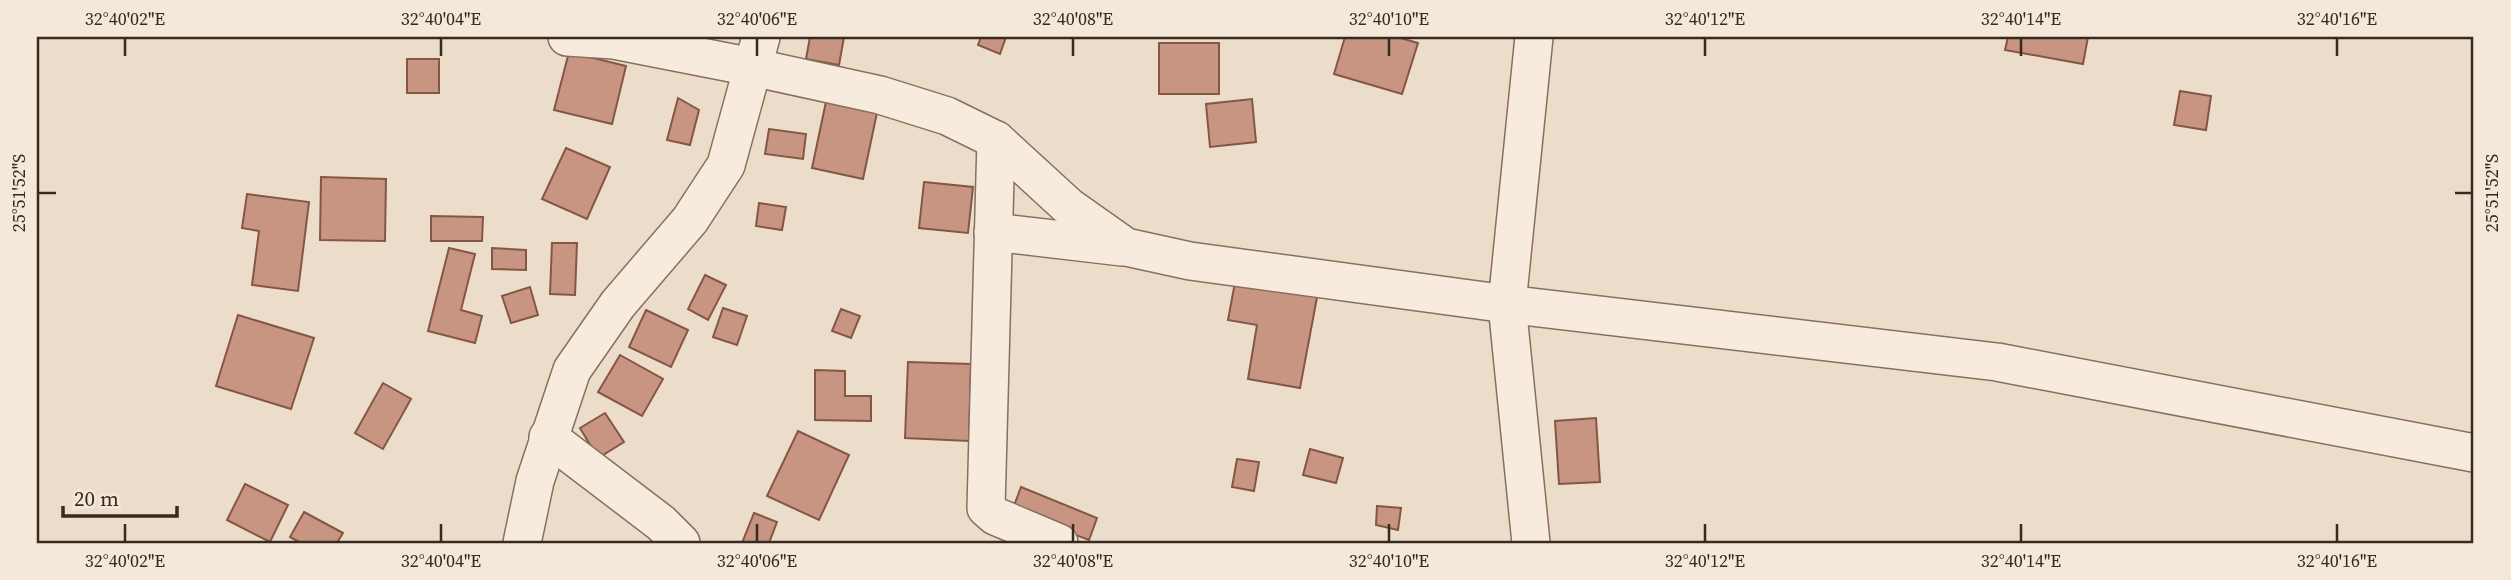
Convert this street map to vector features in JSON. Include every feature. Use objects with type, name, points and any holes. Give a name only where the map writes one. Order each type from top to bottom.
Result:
[{"type":"street","points":[[566,37],[756,52],[947,116],[996,140],[1068,206],[1126,247]]},
{"type":"street","points":[[1531,543],[1507,304],[1534,37]]},
{"type":"street","points":[[522,543],[548,437],[572,370],[618,304],[690,220],[726,166],[756,52]]},
{"type":"street","points":[[996,140],[986,508],[995,516],[1059,543]]},
{"type":"street","points":[[993,232],[1126,247],[1190,261],[1507,304],[1997,362],[2474,453]]},
{"type":"street","points":[[548,437],[660,523],[681,543]]},
{"type":"building","points":[[810,37],[844,37],[839,65],[806,59]]},
{"type":"building","points":[[981,37],[1006,37],[1000,54],[978,45]]},
{"type":"building","points":[[1345,37],[1397,37],[1418,43],[1402,94],[1334,74]]},
{"type":"building","points":[[2008,37],[2088,37],[2083,64],[2005,50]]},
{"type":"building","points":[[1159,43],[1219,43],[1219,94],[1159,94]]},
{"type":"building","points":[[569,52],[626,66],[612,124],[554,110]]},
{"type":"building","points":[[407,59],[439,59],[439,93],[407,93]]},
{"type":"building","points":[[2180,91],[2211,96],[2206,130],[2174,125]]},
{"type":"building","points":[[827,97],[878,108],[863,179],[812,168]]},
{"type":"building","points":[[678,98],[699,110],[690,145],[667,140]]},
{"type":"building","points":[[1252,99],[1256,142],[1210,147],[1206,104]]},
{"type":"building","points":[[769,129],[806,134],[803,159],[765,154]]},
{"type":"building","points":[[566,148],[610,167],[587,219],[542,199]]},
{"type":"building","points":[[321,177],[386,179],[385,241],[320,240]]},
{"type":"building","points":[[924,182],[973,187],[968,233],[919,228]]},
{"type":"building","points":[[247,194],[309,202],[298,291],[252,285],[259,231],[242,228]]},
{"type":"building","points":[[759,203],[786,207],[782,230],[756,226]]},
{"type":"building","points":[[431,216],[483,217],[482,241],[431,241]]},
{"type":"building","points":[[552,243],[577,243],[575,295],[550,294]]},
{"type":"building","points":[[449,248],[475,254],[461,310],[482,316],[475,343],[428,331]]},
{"type":"building","points":[[492,248],[526,250],[526,270],[492,269]]},
{"type":"building","points":[[705,275],[726,285],[708,320],[688,309]]},
{"type":"building","points":[[1236,277],[1318,292],[1300,388],[1248,379],[1257,325],[1228,320]]},
{"type":"building","points":[[530,287],[538,315],[511,323],[502,296]]},
{"type":"building","points":[[723,308],[747,316],[737,345],[713,337]]},
{"type":"building","points":[[841,309],[860,316],[851,338],[832,331]]},
{"type":"building","points":[[646,310],[688,330],[671,367],[629,347]]},
{"type":"building","points":[[238,315],[314,338],[291,409],[216,386]]},
{"type":"building","points":[[620,355],[663,379],[642,416],[598,392]]},
{"type":"building","points":[[908,362],[971,364],[969,441],[905,438]]},
{"type":"building","points":[[815,370],[845,371],[845,396],[871,396],[871,421],[815,420]]},
{"type":"building","points":[[383,383],[411,399],[383,449],[355,433]]},
{"type":"building","points":[[605,413],[624,442],[598,458],[580,428]]},
{"type":"building","points":[[1596,418],[1600,482],[1559,484],[1555,421]]},
{"type":"building","points":[[798,431],[849,455],[819,520],[767,496]]},
{"type":"building","points":[[1310,449],[1343,458],[1336,483],[1303,475]]},
{"type":"building","points":[[1237,459],[1259,462],[1254,491],[1232,487]]},
{"type":"building","points":[[245,484],[288,505],[270,542],[227,520]]},
{"type":"building","points":[[1021,487],[1097,518],[1089,540],[1012,511]]},
{"type":"building","points":[[1377,506],[1401,508],[1398,530],[1376,525]]},
{"type":"building","points":[[304,512],[343,533],[337,543],[301,543],[290,537]]},
{"type":"building","points":[[754,513],[777,522],[769,543],[742,543]]}]
